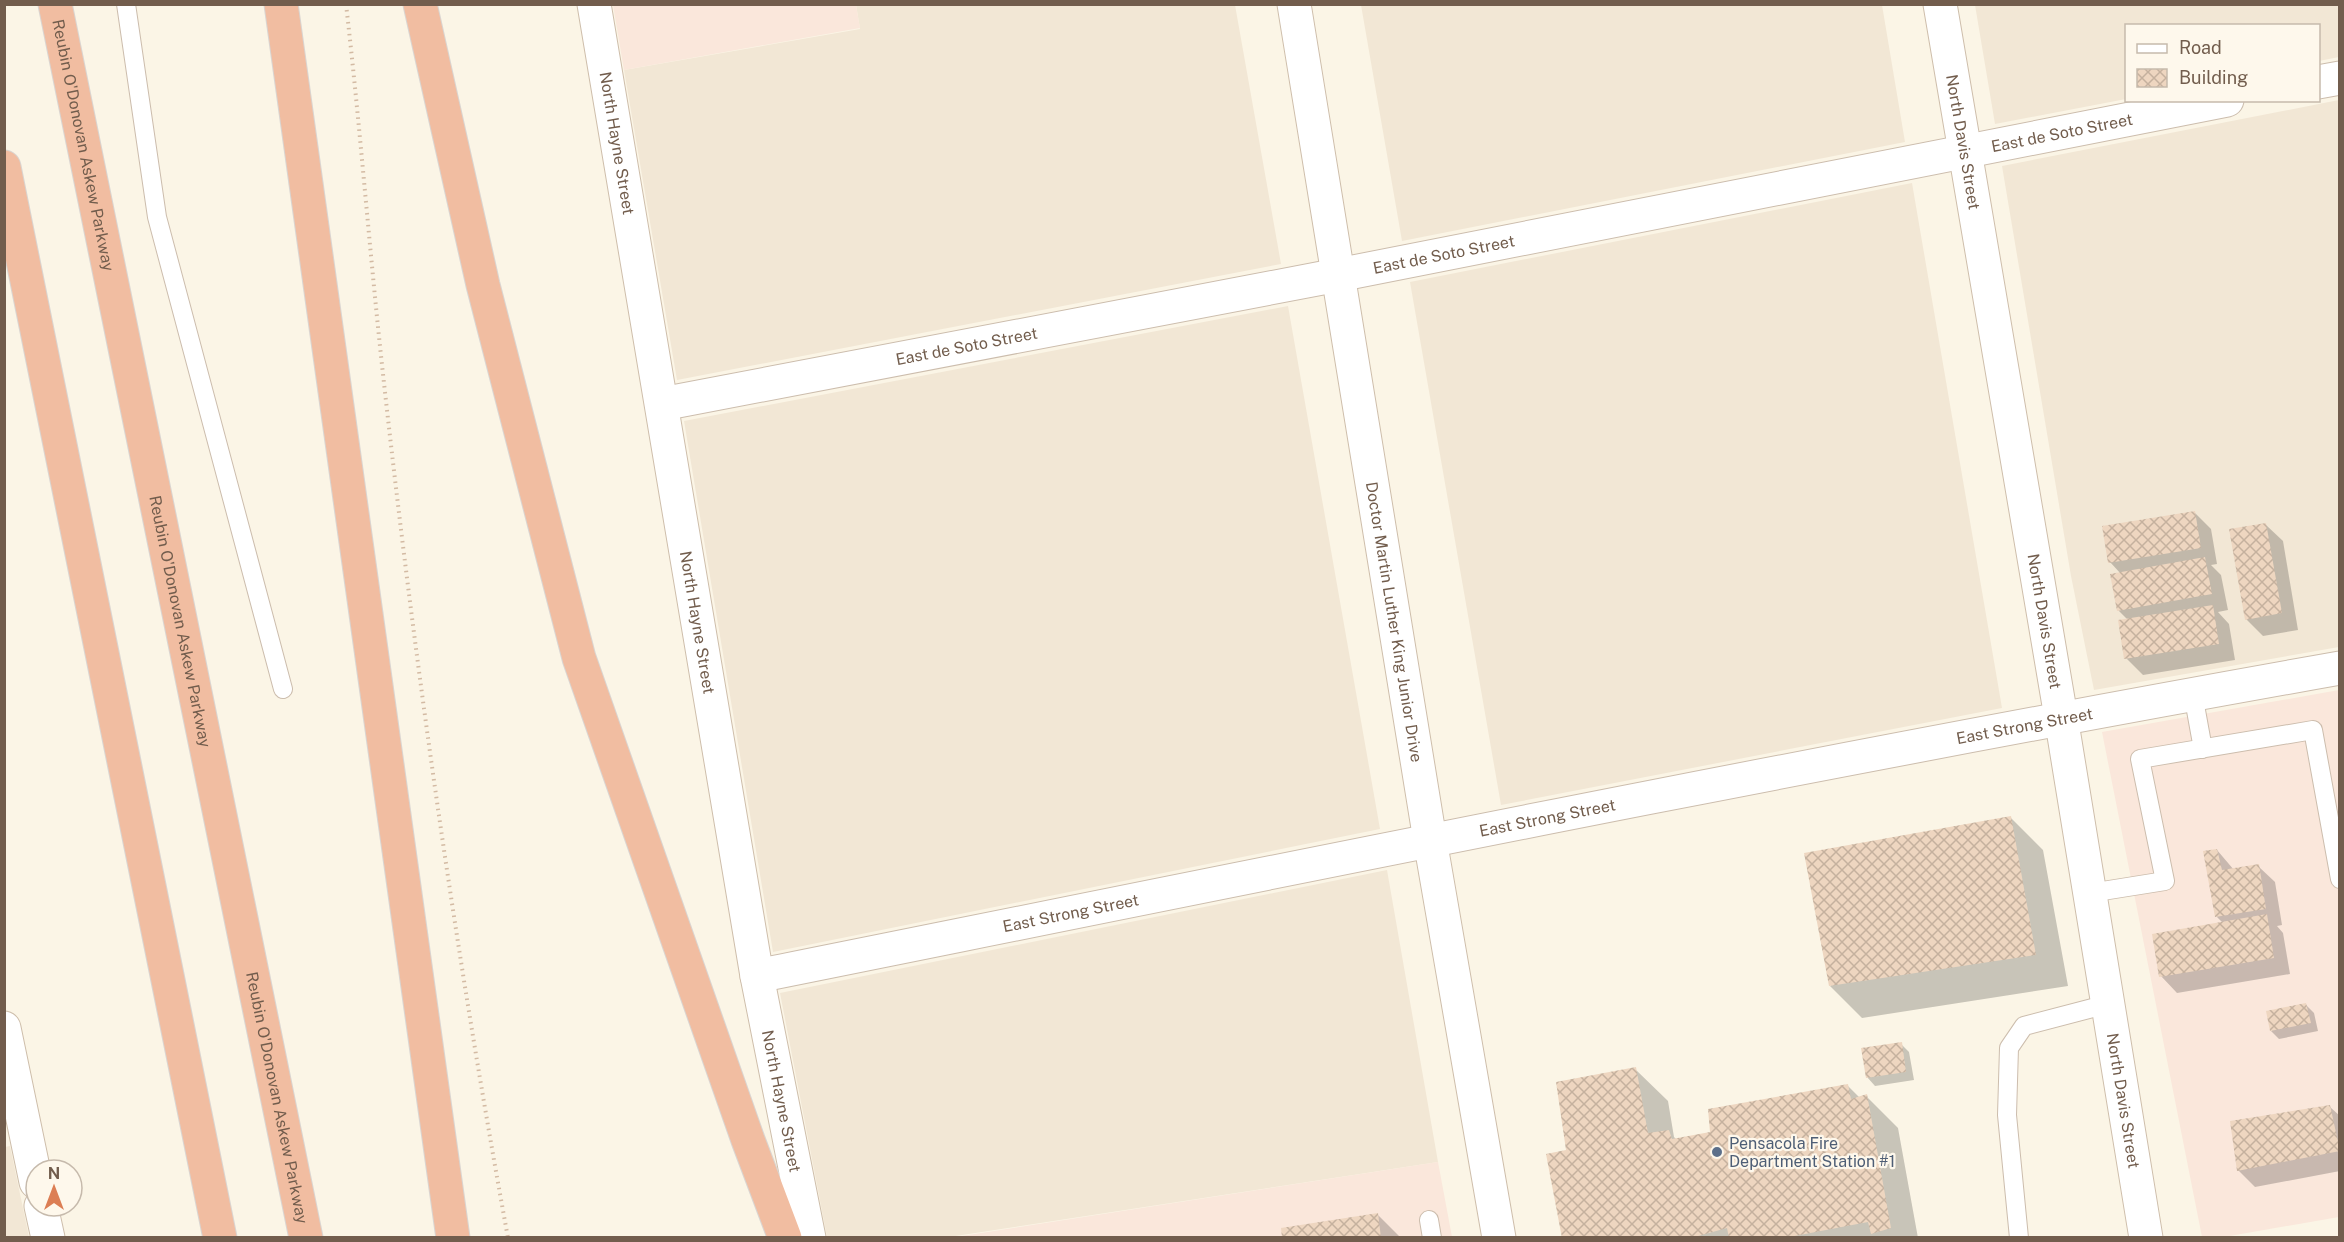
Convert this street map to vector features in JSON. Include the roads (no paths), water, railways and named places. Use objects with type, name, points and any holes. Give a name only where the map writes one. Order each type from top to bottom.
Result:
[{"type":"highway","name":"Reubin O'Donovan Askew Parkway","points":[[55,4],[306,1238]]},
{"type":"highway","points":[[281,4],[453,1238]]},
{"type":"highway","points":[[420,4],[483,285],[579,658],[748,1140],[785,1238]]},
{"type":"highway","points":[[4,167],[220,1238]]},
{"type":"street","name":"North Hayne Street","points":[[594,4],[757,976],[808,1238]]},
{"type":"street","name":"Doctor Martin Luther King Junior Drive","points":[[1294,4],[1430,840],[1499,1238]]},
{"type":"street","name":"North Davis Street","points":[[1940,4],[2061,717],[2146,1238]]},
{"type":"street","points":[[2320,82],[2340,78]]},
{"type":"street","name":"East de Soto Street","points":[[662,404],[2217,102]]},
{"type":"street","name":"East Strong Street","points":[[757,976],[1430,840],[2061,717],[2340,668]]},
{"type":"street","points":[[4,1028],[14,1124],[27,1158]]},
{"type":"street","points":[[44,1218],[48,1238]]},
{"type":"lane","points":[[126,4],[157,217],[283,689]]},
{"type":"lane","points":[[2193,694],[2203,749]]},
{"type":"lane","points":[[2090,893],[2165,881],[2140,759],[2313,730],[2340,879]]},
{"type":"lane","points":[[2019,1238],[2007,1115],[2009,1048],[2025,1026],[2108,1004]]},
{"type":"place","name":"Pensacola Fire Department Station #1","points":[[1717,1152]]}]
